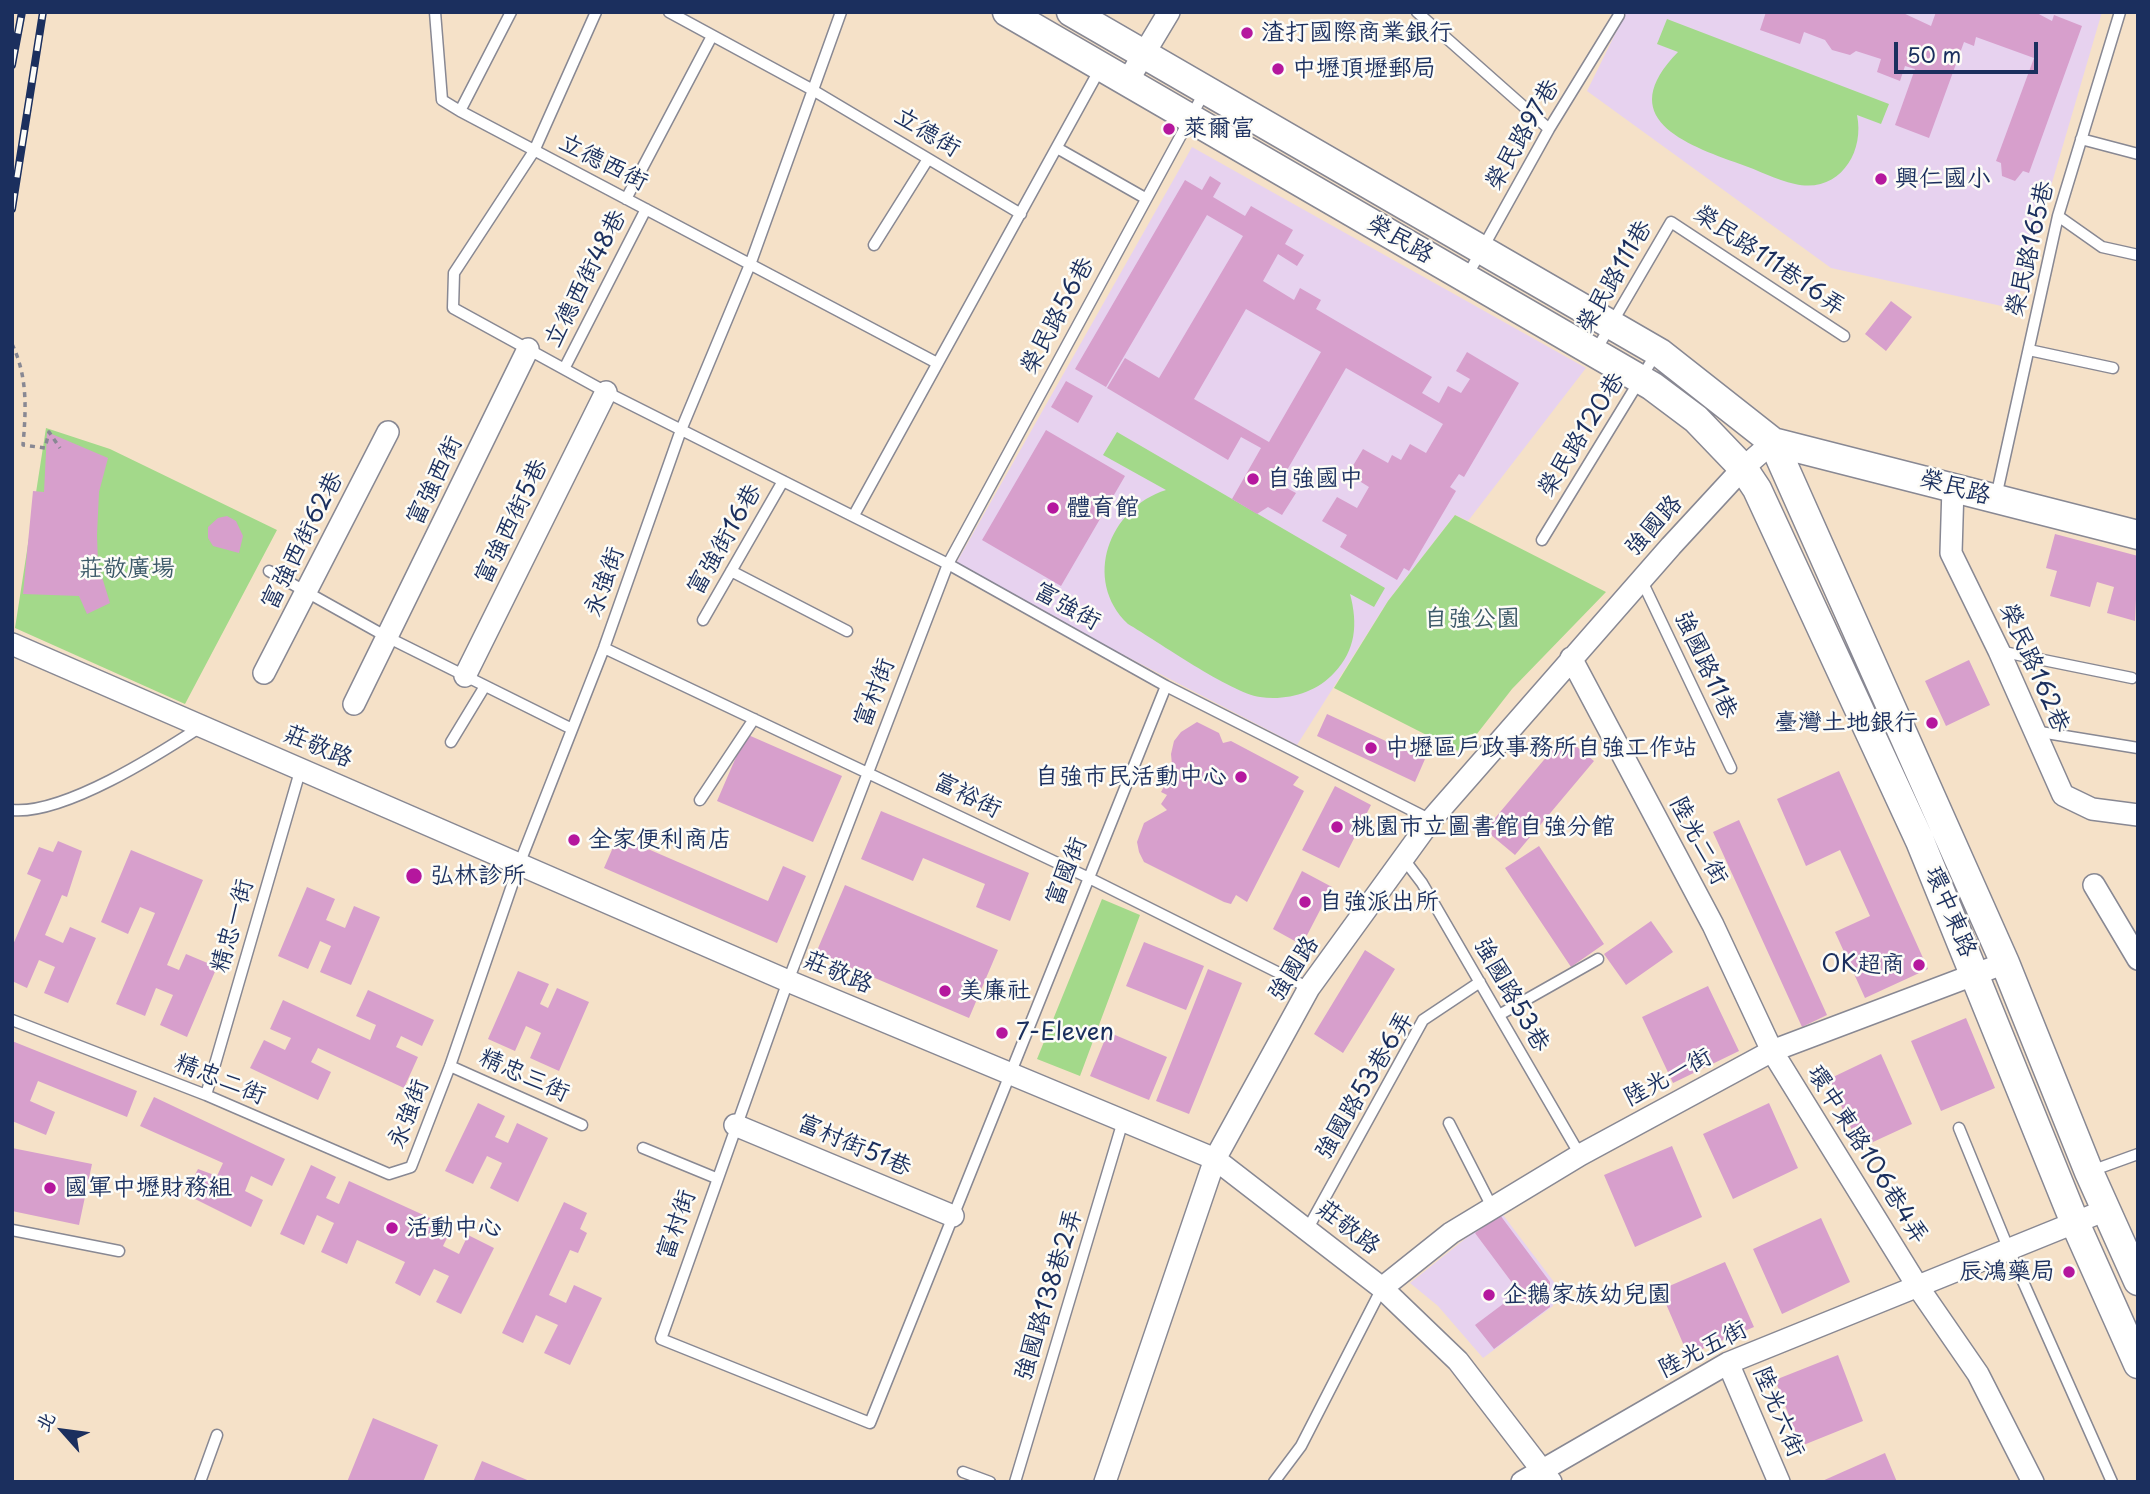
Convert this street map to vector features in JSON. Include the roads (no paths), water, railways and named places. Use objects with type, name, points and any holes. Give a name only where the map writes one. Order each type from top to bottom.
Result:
[{"type":"street","name":"榮民路","points":[[1007,12],[1641,380],[1696,419],[1743,468]]},
{"type":"street","name":"榮民路","points":[[1071,12],[1657,352],[1773,442],[2138,535]]},
{"type":"street","points":[[1127,82],[1169,12]]},
{"type":"street","name":"富強西街","points":[[354,704],[528,349]]},
{"type":"street","name":"富強西街5巷","points":[[465,676],[606,392]]},
{"type":"street","name":"富強西街62巷","points":[[264,673],[388,432]]},
{"type":"street","points":[[1743,468],[1773,442]]},
{"type":"street","name":"環中東路","points":[[1773,442],[2005,963],[2089,1172],[2138,1280]]},
{"type":"street","name":"環中東路","points":[[1743,468],[1801,582],[1920,841],[2075,1223],[2136,1358]]},
{"type":"street","name":"強國路","points":[[1105,1482],[1215,1159],[1309,988],[1431,820],[1641,579],[1743,468]]},
{"type":"street","name":"榮民路162巷","points":[[1953,487],[1951,553],[1999,651],[2063,795],[2092,809],[2138,815]]},
{"type":"street","name":"莊敬路","points":[[12,644],[520,862],[788,981],[1215,1159],[1382,1288],[1458,1361],[1546,1475]]},
{"type":"street","name":"陸光二街","points":[[1571,658],[1713,925],[1772,1052]]},
{"type":"street","points":[[2094,884],[2138,959]]},
{"type":"street","name":"陸光一街","points":[[1382,1288],[1451,1233],[1492,1208],[1580,1155],[1772,1052],[2005,963]]},
{"type":"street","name":"環中東路106巷4弄","points":[[1772,1052],[1918,1287],[1978,1374],[2033,1482]]},
{"type":"street","name":"富村街51巷","points":[[735,1125],[953,1216]]},
{"type":"street","name":"陸光五街","points":[[1522,1482],[1546,1475],[1728,1363],[2106,1210]]},
{"type":"street","name":"陸光六街","points":[[1728,1363],[1779,1482]]},
{"type":"lane","points":[[435,12],[442,100],[534,151],[454,273],[453,308],[681,430]]},
{"type":"lane","points":[[460,111],[511,12]]},
{"type":"lane","name":"立德西街","points":[[596,12],[534,151],[751,262]]},
{"type":"lane","points":[[669,12],[811,89]]},
{"type":"lane","name":"永強街","points":[[411,1167],[450,1066],[520,862],[604,648],[681,430],[751,262],[811,89],[841,12]]},
{"type":"lane","points":[[1417,12],[1549,129]]},
{"type":"lane","name":"榮民路165巷","points":[[1995,499],[2057,216],[2120,12]]},
{"type":"lane","name":"榮民路97巷","points":[[1466,278],[1549,129],[1619,15]]},
{"type":"lane","points":[[626,199],[712,36]]},
{"type":"lane","points":[[854,515],[1101,67]]},
{"type":"lane","name":"立德街","points":[[811,89],[1021,214]]},
{"type":"lane","name":"榮民路56巷","points":[[948,564],[1207,89]]},
{"type":"lane","points":[[2081,139],[2138,154]]},
{"type":"lane","points":[[1057,148],[1146,198]]},
{"type":"lane","points":[[874,245],[928,159]]},
{"type":"lane","name":"立德西街48巷","points":[[564,369],[646,209]]},
{"type":"lane","points":[[2057,216],[2102,247],[2138,255]]},
{"type":"lane","name":"榮民路111巷","points":[[1595,353],[1671,222]]},
{"type":"lane","name":"榮民路111巷16弄","points":[[1671,222],[1844,336]]},
{"type":"lane","points":[[751,262],[937,363]]},
{"type":"lane","points":[[2029,350],[2113,368]]},
{"type":"lane","name":"榮民路120巷","points":[[1542,540],[1657,352]]},
{"type":"lane","name":"富強街","points":[[681,430],[854,515],[948,564],[1166,686],[1431,820]]},
{"type":"lane","name":"富強街16巷","points":[[703,620],[783,481]]},
{"type":"lane","name":"富村街","points":[[948,564],[788,981],[661,1339],[870,1423],[1009,1075]]},
{"type":"lane","points":[[270,571],[387,637],[572,729]]},
{"type":"lane","points":[[731,571],[847,631]]},
{"type":"lane","name":"強國路11巷","points":[[1641,579],[1731,768]]},
{"type":"lane","name":"富裕街","points":[[604,648],[1087,877],[1309,988]]},
{"type":"lane","points":[[1999,651],[2132,678]]},
{"type":"lane","points":[[451,742],[485,686]]},
{"type":"lane","name":"富國街","points":[[1009,1075],[1166,686]]},
{"type":"lane","points":[[700,800],[754,719]]},
{"type":"lane","points":[[12,810],[26,811],[51,805],[137,768],[202,726]]},
{"type":"lane","points":[[2034,731],[2138,748]]},
{"type":"lane","name":"精忠一街","points":[[205,1095],[301,768]]},
{"type":"lane","name":"強國路53巷","points":[[1404,858],[1422,883],[1580,1155]]},
{"type":"lane","points":[[1499,1015],[1598,959]]},
{"type":"lane","name":"強國路53巷6弄","points":[[1307,1230],[1423,1020],[1480,982]]},
{"type":"lane","name":"精忠二街","points":[[12,1020],[205,1095],[389,1174],[411,1167]]},
{"type":"lane","name":"精忠三街","points":[[450,1066],[582,1125]]},
{"type":"lane","name":"強國路138巷2弄","points":[[1015,1482],[1123,1121]]},
{"type":"lane","points":[[1449,1123],[1492,1208]]},
{"type":"lane","points":[[1959,1128],[2009,1250],[2112,1482]]},
{"type":"lane","points":[[643,1148],[716,1178]]},
{"type":"lane","points":[[2089,1172],[2138,1154]]},
{"type":"lane","points":[[12,1230],[119,1251]]},
{"type":"lane","points":[[1274,1482],[1301,1446],[1382,1288]]},
{"type":"lane","points":[[200,1482],[217,1435]]},
{"type":"lane","points":[[963,1472],[990,1482]]},
{"type":"railway","points":[[12,65],[22,12]]},
{"type":"railway","points":[[12,209],[43,12]]},
{"type":"place","name":"渣打國際商業銀行","points":[[1247,33]]},
{"type":"place","name":"中壢頂壢郵局","points":[[1278,69]]},
{"type":"place","name":"萊爾富","points":[[1169,129]]},
{"type":"place","name":"興仁國小","points":[[1881,179]]},
{"type":"place","name":"自強國中","points":[[1253,479]]},
{"type":"place","name":"體育館","points":[[1053,508]]},
{"type":"place","name":"臺灣土地銀行","points":[[1932,723]]},
{"type":"place","name":"中壢區戶政事務所自強工作站","points":[[1371,748]]},
{"type":"place","name":"自強市民活動中心","points":[[1241,777]]},
{"type":"place","name":"桃園市立圖書館自強分館","points":[[1337,827]]},
{"type":"place","name":"全家便利商店","points":[[574,840]]},
{"type":"place","name":"弘林診所","points":[[414,876]]},
{"type":"place","name":"自強派出所","points":[[1305,902]]},
{"type":"place","name":"OK超商","points":[[1919,965]]},
{"type":"place","name":"美廉社","points":[[945,991]]},
{"type":"place","name":"7-Eleven","points":[[1002,1033]]},
{"type":"place","name":"國軍中壢財務組","points":[[50,1188]]},
{"type":"place","name":"活動中心","points":[[392,1228]]},
{"type":"place","name":"辰鴻藥局","points":[[2069,1272]]},
{"type":"place","name":"企鵝家族幼兒園","points":[[1489,1295]]},
{"type":"park label","name":"莊敬廣場","points":[[127,569]]},
{"type":"park label","name":"自強公園","points":[[1472,619]]}]
